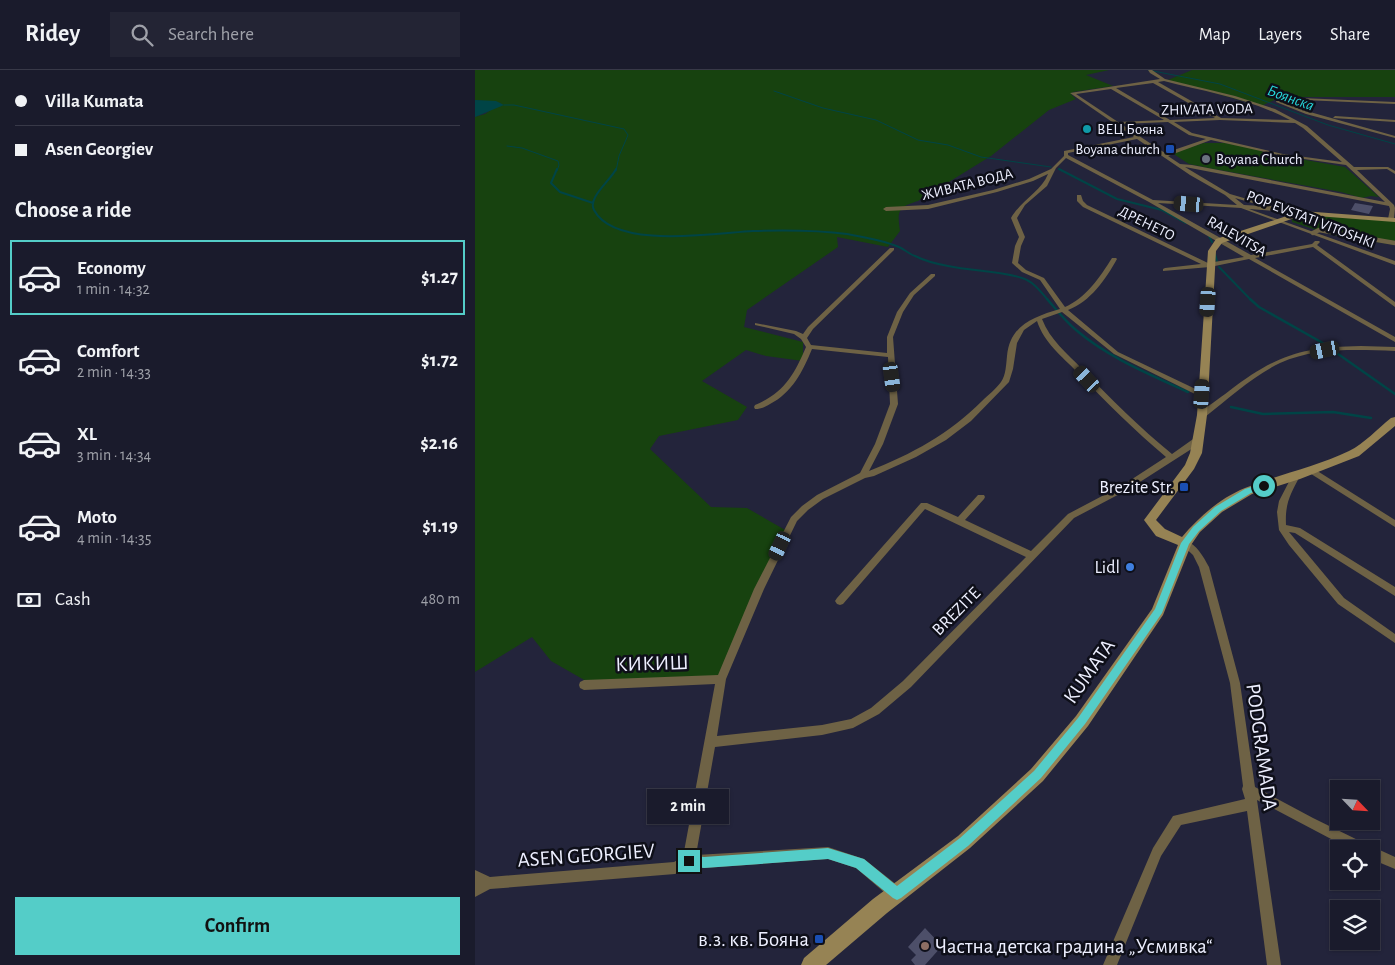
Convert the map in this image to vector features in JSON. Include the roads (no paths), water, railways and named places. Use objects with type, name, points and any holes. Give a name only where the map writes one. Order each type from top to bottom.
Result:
[{"type":"main road","points":[[1185,543],[1166,536],[1152,526],[1150,520],[1190,466],[1196,453],[1202,415],[1212,251],[1219,241],[1302,213],[1393,219]]},
{"type":"main road","name":"KUMATA","points":[[811,965],[964,842],[1037,775],[1105,689],[1159,611],[1185,543],[1196,529],[1218,509],[1248,491],[1296,476],[1355,453],[1395,420]]},
{"type":"street","points":[[1150,71],[1164,80]]},
{"type":"street","points":[[1111,87],[1164,80],[1234,97],[1274,110],[1305,127],[1349,166],[1391,205],[1393,219]]},
{"type":"street","points":[[1153,81],[1220,119]]},
{"type":"street","points":[[1111,87],[1187,132],[1283,155],[1349,166],[1388,168],[1395,173]]},
{"type":"street","name":"POP EVSTATI VITOSHKI","points":[[1111,87],[1072,93],[1192,174],[1227,194],[1245,209],[1395,263]]},
{"type":"street","points":[[1395,103],[1278,98],[1277,100],[1295,109],[1395,138]]},
{"type":"street","points":[[1305,127],[1303,123],[1319,116],[1391,119]]},
{"type":"street","name":"ZHIVATA VODA","points":[[1118,123],[1220,119],[1297,122]]},
{"type":"street","points":[[1139,137],[1067,151],[1065,153],[1066,156],[1052,170],[1051,176],[1046,183],[1015,215],[1014,218],[1022,237],[1018,246],[1015,264],[1042,280],[1064,310],[1116,353],[1202,394]]},
{"type":"street","points":[[1165,154],[1211,139]]},
{"type":"street","name":"RALEVITSA","points":[[1066,156],[1152,201],[1395,340]]},
{"type":"street","points":[[1181,165],[1205,168],[1391,205]]},
{"type":"street","name":"ЖИВАТА ВОДА","points":[[886,209],[928,207],[995,191],[1031,180],[1052,170]]},
{"type":"street","points":[[1227,194],[1277,209],[1302,213]]},
{"type":"street","name":"ДРЕНЕТО","points":[[1079,196],[1080,201],[1085,206],[1198,262],[1211,265]]},
{"type":"street","points":[[1152,201],[1245,209],[1277,209]]},
{"type":"street","points":[[1313,232],[1319,230],[1395,243]]},
{"type":"street","points":[[1165,270],[1211,265],[1314,245],[1322,236]]},
{"type":"street","points":[[1314,245],[1395,305]]},
{"type":"street","points":[[804,338],[810,328],[892,249]]},
{"type":"street","points":[[689,861],[721,679],[759,589],[795,519],[805,508],[820,497],[863,475],[871,474],[913,455],[943,438],[968,419],[1005,382],[1008,375],[1010,350],[1018,334],[1025,326],[1064,310],[1085,298],[1101,277],[1109,271],[1114,259]]},
{"type":"street","points":[[863,475],[879,444],[894,404],[890,337],[900,312],[912,294],[933,275]]},
{"type":"street","points":[[1039,319],[1045,332],[1060,351],[1143,434],[1172,458]]},
{"type":"street","points":[[757,324],[796,333],[804,338],[809,347]]},
{"type":"street","points":[[809,347],[890,355]]},
{"type":"street","points":[[758,407],[772,401],[792,383],[798,374],[809,347]]},
{"type":"street","points":[[1202,415],[1264,369],[1287,358],[1334,349],[1395,349]]},
{"type":"street","name":"BREZITE","points":[[710,742],[823,730],[853,723],[875,711],[907,684],[1071,516],[1126,487],[1172,458],[1199,438]]},
{"type":"street","points":[[1311,470],[1395,524]]},
{"type":"street","points":[[1296,476],[1283,501],[1281,512],[1282,528],[1292,543],[1341,601],[1395,639]]},
{"type":"street","points":[[959,521],[981,497]]},
{"type":"street","points":[[840,601],[924,505],[1033,556]]},
{"type":"street","points":[[1282,528],[1297,530],[1395,592]]},
{"type":"street","name":"PODGRAMADA","points":[[1185,543],[1196,553],[1204,567],[1235,684],[1273,965]]},
{"type":"street","name":"КИКИШ","points":[[584,685],[721,679]]},
{"type":"street","points":[[1248,789],[1346,840]]},
{"type":"street","points":[[1110,965],[1157,852],[1177,820],[1251,804]]},
{"type":"street","name":"ASEN GEORGIEV","points":[[489,883],[675,868],[689,861],[704,862],[828,854],[859,864],[897,894]]},
{"type":"street","points":[[1380,856],[1395,863]]},
{"type":"street","points":[[475,876],[489,883]]},
{"type":"street","points":[[475,890],[489,883]]},
{"type":"waterway","name":"Боянска","points":[[1148,70],[1220,84],[1328,125],[1395,144]]},
{"type":"waterway","points":[[774,91],[823,108],[876,120],[918,140],[948,145],[981,157],[1051,167]]},
{"type":"waterway","points":[[504,105],[514,105],[624,129],[628,135],[619,156],[616,171]]},
{"type":"waterway","points":[[507,146],[522,148],[558,161],[557,171]]},
{"type":"waterway","points":[[557,169],[551,183],[560,192],[593,203]]},
{"type":"waterway","points":[[616,169],[597,195],[593,205],[594,210],[605,222],[622,230],[644,235],[667,236],[776,230],[847,234],[887,242],[919,258],[935,263],[1026,279],[1040,290],[1048,300]]},
{"type":"waterway","points":[[1062,171],[1059,169],[1117,199],[1162,210],[1186,223]]},
{"type":"waterway","points":[[1209,236],[1212,242]]},
{"type":"waterway","points":[[1215,254],[1217,261]]},
{"type":"waterway","points":[[1219,267],[1250,299]]},
{"type":"waterway","points":[[1047,299],[1064,319],[1102,349],[1130,365],[1188,392]]},
{"type":"waterway","points":[[1250,299],[1259,307],[1321,342],[1395,394]]},
{"type":"waterway","points":[[1231,407],[1263,414],[1333,412],[1371,418]]},
{"type":"place","name":"ВЕЦ Бояна","points":[[1087,129]]},
{"type":"place","name":"Boyana church","points":[[1170,149]]},
{"type":"place","name":"Boyana Church","points":[[1206,159]]},
{"type":"place","name":"Brezite Str.","points":[[1184,487]]},
{"type":"place","name":"Lidl","points":[[1130,567]]},
{"type":"place","name":"в.з. кв. Бояна","points":[[819,939]]},
{"type":"place","name":"Частна детска градина „Усмивка“","points":[[925,946]]}]
